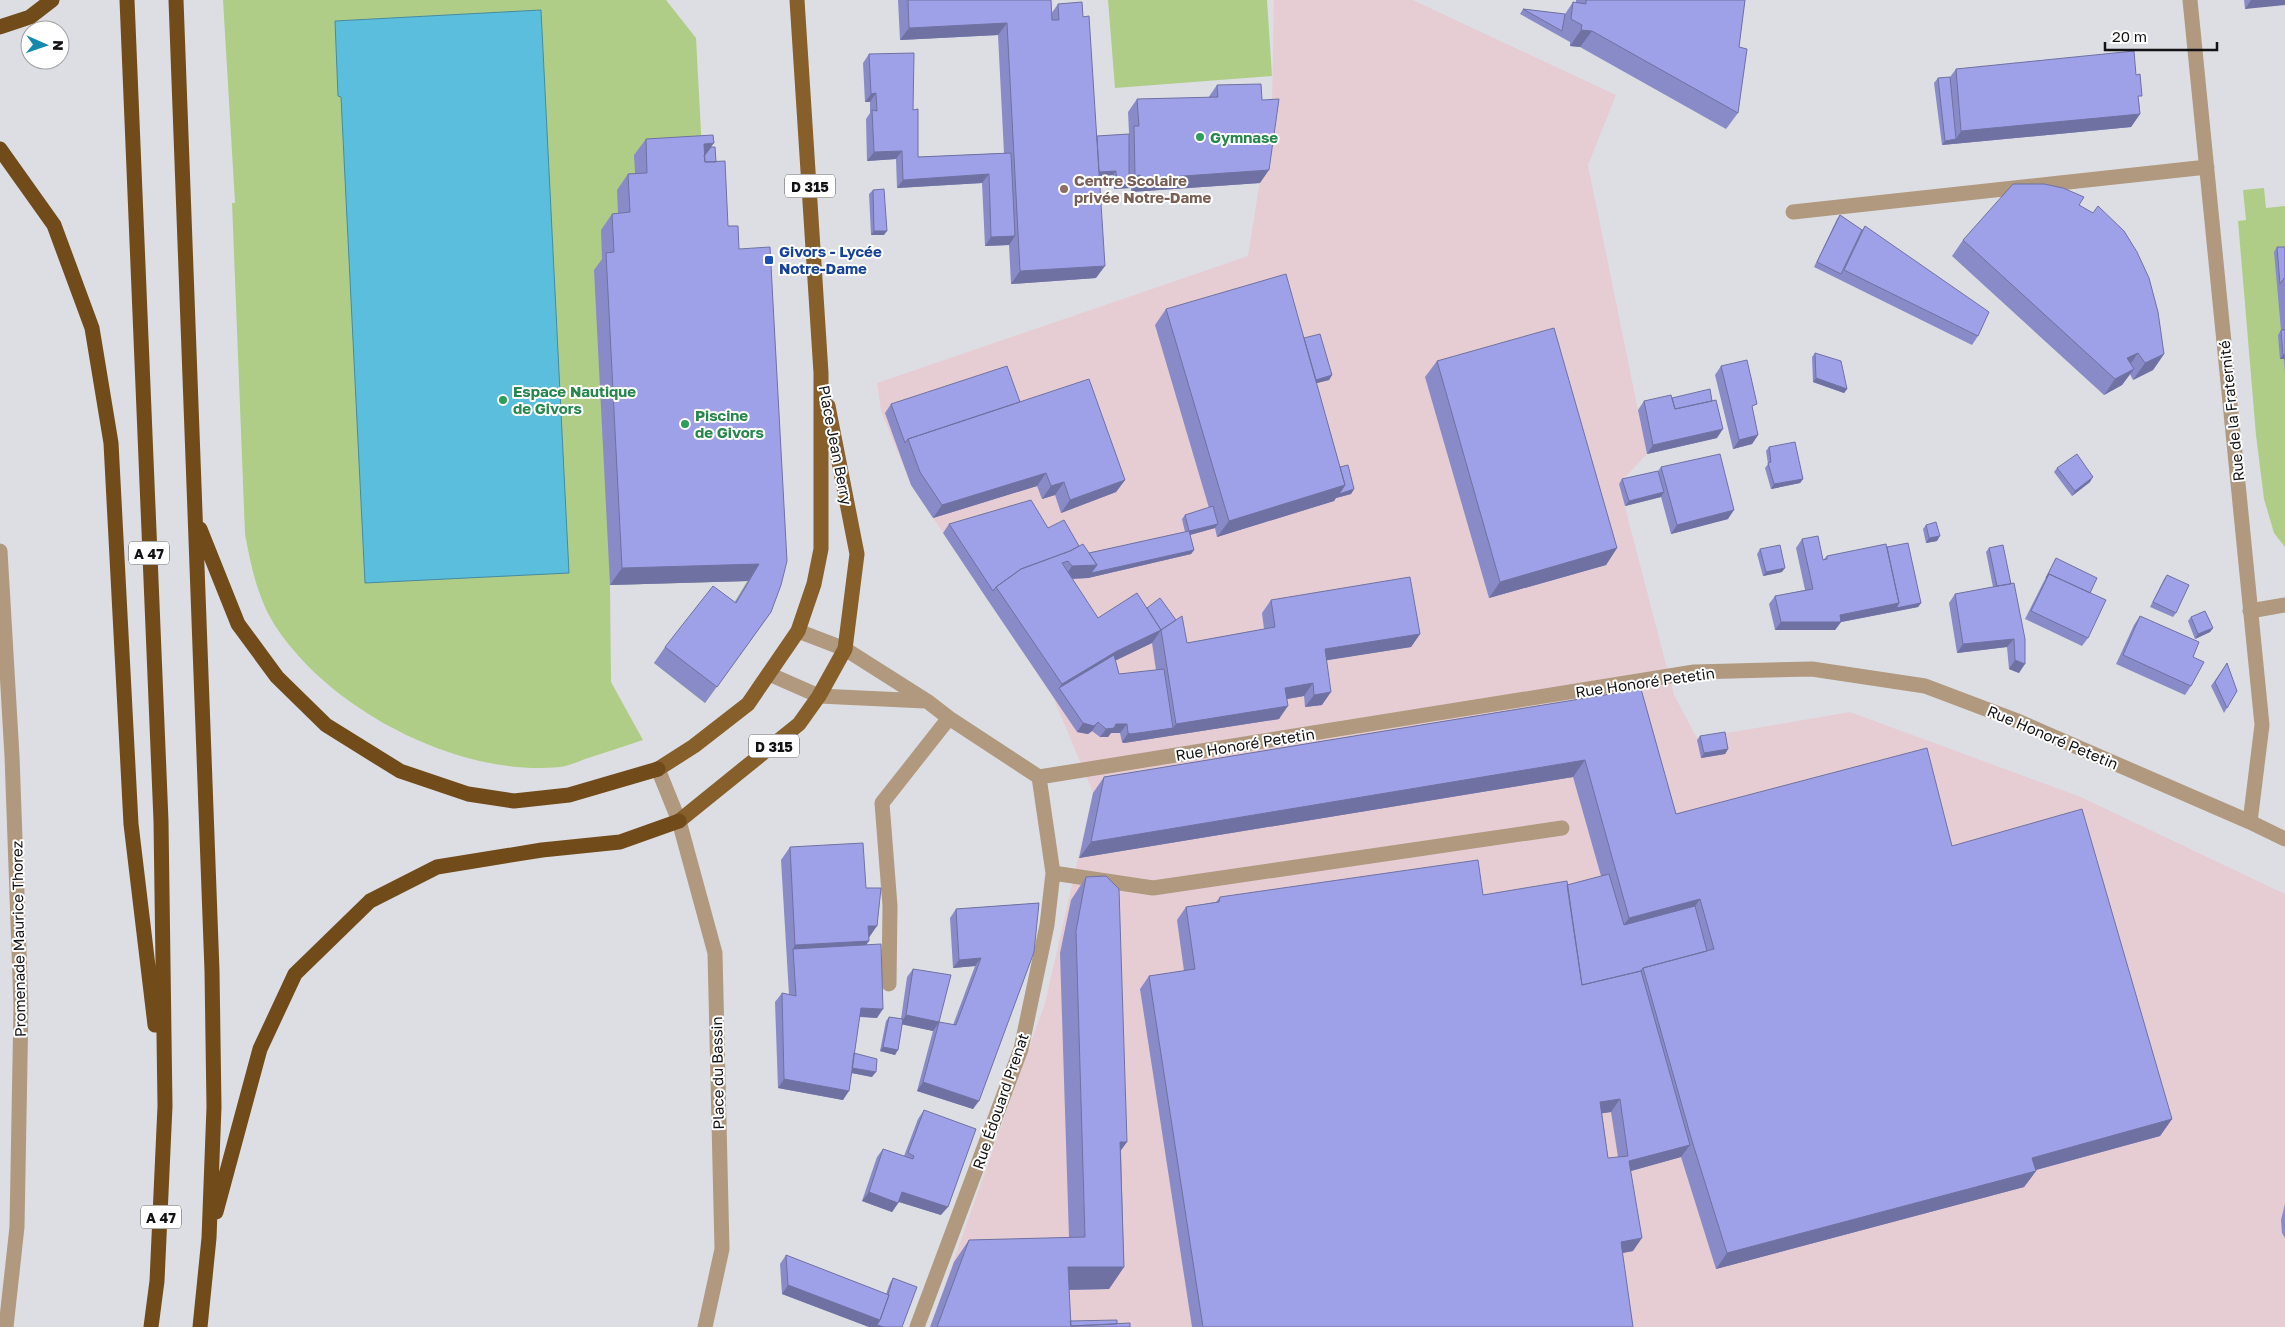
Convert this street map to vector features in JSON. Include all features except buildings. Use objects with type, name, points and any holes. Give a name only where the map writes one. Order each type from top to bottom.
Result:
[{"type":"highway","points":[[0,27],[30,18],[52,0]]},
{"type":"highway","name":"A 47","points":[[127,0],[161,821],[165,1106],[158,1272],[151,1327]]},
{"type":"highway","points":[[176,0],[212,971],[214,1107],[209,1238],[200,1327]]},
{"type":"highway","points":[[0,149],[54,225],[92,328],[111,443],[131,824],[165,1106]]},
{"type":"highway","points":[[195,518],[238,624],[276,678],[326,725],[400,772],[468,794],[514,801],[569,794],[658,769]]},
{"type":"highway","points":[[209,1238],[260,1049],[295,974],[370,900],[437,867],[542,850],[620,842],[679,821]]},
{"type":"main road","name":"D 315","points":[[797,0],[821,373]]},
{"type":"main road","name":"Place Jean Berry","points":[[658,769],[694,746],[748,704],[798,631],[814,584],[821,549],[821,373]]},
{"type":"main road","name":"Place Jean Berry","points":[[679,821],[799,724],[819,696],[845,649],[858,554],[821,373]]},
{"type":"street","name":"Rue de la Fraternité","points":[[2190,0],[2262,725],[2250,822]]},
{"type":"street","points":[[1793,212],[2207,167]]},
{"type":"street","name":"Promenade Maurice Thorez","points":[[0,551],[6,756],[21,1006],[17,1227],[6,1327]]},
{"type":"street","points":[[2250,611],[2285,605]]},
{"type":"street","points":[[798,631],[845,649],[927,701],[949,718],[1039,777]]},
{"type":"street","name":"Rue Honoré Petetin","points":[[1039,777],[1694,672],[1812,669],[1925,686],[2015,720],[2285,839]]},
{"type":"street","points":[[769,674],[819,696],[927,701]]},
{"type":"street","points":[[889,984],[890,906],[882,803],[949,718]]},
{"type":"street","points":[[658,769],[679,821]]},
{"type":"street","name":"Rue Édouard Prenat","points":[[917,1327],[1021,1049],[1047,925],[1053,872],[1039,777]]},
{"type":"street","name":"Place du Bassin","points":[[679,821],[714,954],[722,1249],[705,1327]]},
{"type":"street","points":[[1053,872],[1153,888],[1562,828]]},
{"type":"shaded area","points":[[1274,0],[1413,0],[1616,95],[1588,165],[1647,454],[1619,484],[1674,695],[1697,738],[1850,712],[2081,797],[2285,894],[2285,1327],[930,1327],[1045,1003],[1093,793],[1053,697],[911,485],[881,411],[877,383],[1248,256],[1272,103]]},
{"type":"green space","name":"Espace Nautique de Givors","points":[[223,0],[666,0],[696,38],[702,151],[759,628],[705,703],[654,663],[701,602],[724,620],[747,581],[610,585],[611,682],[643,740],[560,767],[521,767],[480,761],[439,749],[399,731],[362,710],[328,684],[298,655],[274,624],[259,592],[245,534],[232,203],[235,203]]},
{"type":"green space","points":[[1108,0],[1267,0],[1272,76],[1115,88]]},
{"type":"green space","points":[[2264,188],[2266,208],[2285,206],[2285,547],[2274,533],[2264,499],[2256,435],[2238,221],[2246,220],[2243,190]]},
{"type":"water","points":[[541,10],[569,573],[365,583],[341,97],[338,96],[335,21]]},
{"type":"place","name":"Gymnase","points":[[1200,137]]},
{"type":"place","name":"Centre Scolaire privée Notre-Dame","points":[[1064,189]]},
{"type":"place","name":"Givors - Lycée Notre-Dame","points":[[769,260]]},
{"type":"place","name":"Espace Nautique de Givors","points":[[503,400]]},
{"type":"place","name":"Piscine de Givors","points":[[685,424]]}]
